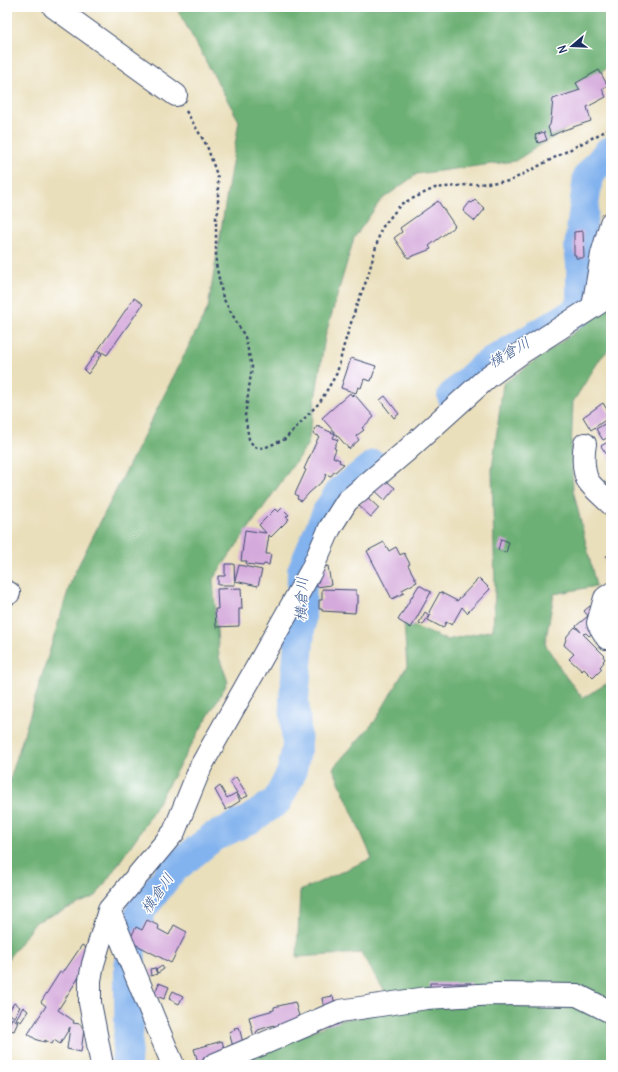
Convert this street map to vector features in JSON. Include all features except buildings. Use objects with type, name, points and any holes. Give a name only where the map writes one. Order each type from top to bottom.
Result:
[{"type":"street","points":[[54,7],[176,95]]},
{"type":"street","points":[[593,308],[602,254],[611,223]]},
{"type":"street","points":[[102,1065],[90,1003],[90,980],[109,910],[174,832],[200,766],[311,572],[330,528],[347,501],[405,452],[488,377],[520,353],[593,308],[611,294]]},
{"type":"street","points":[[584,444],[583,456],[587,479],[611,504]]},
{"type":"street","points":[[607,638],[598,622],[605,598],[611,594]]},
{"type":"street","points":[[109,910],[173,1065]]},
{"type":"street","points":[[213,1065],[340,1011],[427,998],[496,994],[577,995],[611,1012]]},
{"type":"path","points":[[176,95],[207,146],[218,178],[216,264],[223,298],[245,337],[252,367],[245,416],[249,439],[254,447],[264,448],[285,439],[320,402],[337,373],[344,345],[357,304],[367,279],[381,230],[402,204],[435,188],[510,181],[611,128]]},
{"type":"green space","points":[[176,7],[611,7],[611,64],[570,98],[569,127],[515,161],[417,174],[381,200],[354,238],[325,337],[308,444],[213,579],[219,657],[228,682],[143,828],[96,896],[36,922],[7,960],[7,784],[9,783],[72,578],[208,308],[239,121]]},
{"type":"green space","points":[[611,306],[611,347],[600,359],[573,402],[571,452],[573,489],[596,586],[554,594],[545,644],[566,677],[583,698],[611,681],[611,1065],[227,1065],[340,1020],[397,1011],[361,953],[297,957],[300,891],[372,858],[333,768],[375,721],[407,666],[404,622],[447,640],[493,630],[495,591],[492,470],[503,384]]},
{"type":"waterway","name":"横倉川","points":[[452,396],[483,367],[581,309],[581,265],[579,247],[588,176],[608,152],[611,151]]},
{"type":"waterway","name":"横倉川","points":[[126,1065],[129,1025],[130,953],[141,910],[172,870],[213,837],[249,820],[277,801],[291,774],[297,747],[294,699],[301,620],[302,571],[327,512],[340,492],[374,465]]}]
